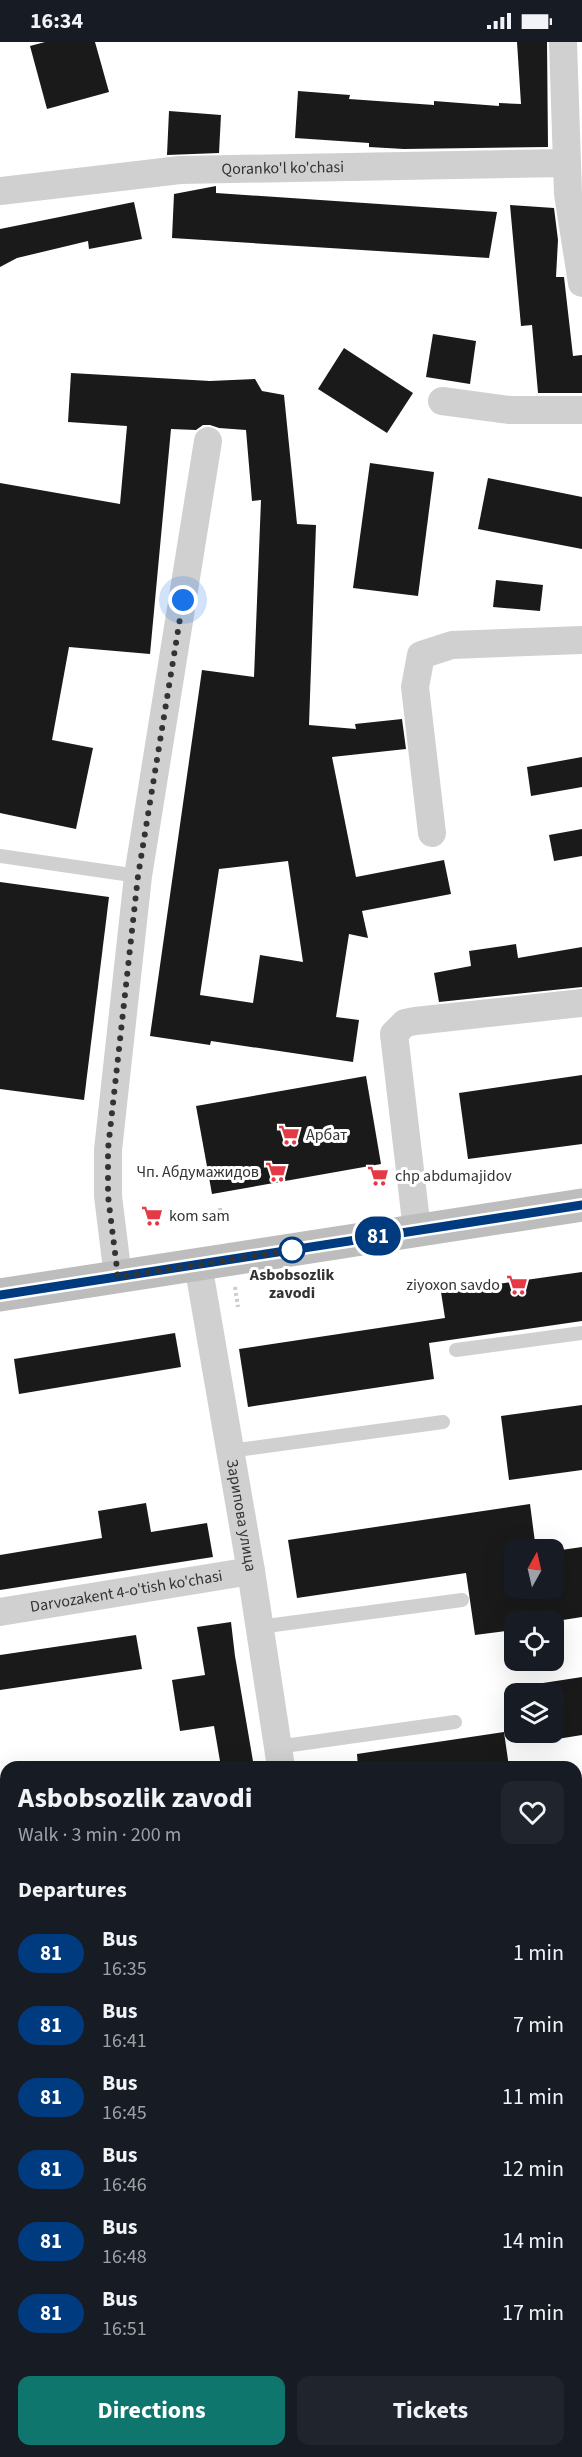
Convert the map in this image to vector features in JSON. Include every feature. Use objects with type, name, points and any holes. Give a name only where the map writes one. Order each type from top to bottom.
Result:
[{"type":"main road","points":[[0,1295],[582,1205]]},
{"type":"street","points":[[563,42],[566,164],[575,193],[582,283]]},
{"type":"street","name":"Qoranko'l ko'chasi","points":[[0,191],[180,170],[566,164]]},
{"type":"street","points":[[442,401],[510,410],[582,410]]},
{"type":"street","points":[[118,1277],[108,1196],[108,1149],[138,876],[208,441]]},
{"type":"street","points":[[432,833],[415,687],[421,655],[452,645],[582,640]]},
{"type":"street","points":[[417,1230],[394,1034],[405,1023],[416,1021],[582,1003]]},
{"type":"street","name":"Зарипова улица","points":[[198,1264],[251,1571],[279,1757]]},
{"type":"street","name":"Darvozakent 4-o'tish ko'chasi","points":[[0,1612],[251,1571]]},
{"type":"lane","points":[[0,856],[138,876]]},
{"type":"lane","points":[[456,1350],[582,1334]]},
{"type":"lane","points":[[230,1451],[443,1422]]},
{"type":"lane","points":[[259,1627],[462,1600]]},
{"type":"lane","points":[[279,1757],[455,1722]]},
{"type":"path","points":[[220,1208],[223,1224]]},
{"type":"building","points":[[45,42],[95,42],[109,92],[47,109],[30,46]]},
{"type":"building","points":[[517,42],[547,42],[548,147],[404,149],[369,147],[369,143],[295,138],[298,91],[350,95],[349,99],[434,105],[434,101],[499,106],[499,103],[521,104]]},
{"type":"building","points":[[169,111],[221,115],[219,153],[167,155]]},
{"type":"building","points":[[216,186],[216,193],[497,212],[489,258],[172,238],[174,194]]},
{"type":"building","points":[[134,202],[142,239],[89,249],[88,241],[17,258],[0,267],[0,229]]},
{"type":"building","points":[[510,205],[554,208],[558,240],[556,277],[564,277],[573,356],[582,355],[582,393],[538,393],[532,325],[521,326]]},
{"type":"building","points":[[433,334],[476,341],[470,384],[426,377]]},
{"type":"building","points":[[344,348],[413,393],[387,433],[318,389]]},
{"type":"building","points":[[71,373],[210,381],[255,379],[262,391],[284,395],[297,524],[316,525],[309,725],[356,729],[355,724],[402,719],[406,749],[332,757],[356,877],[444,860],[451,894],[362,911],[368,938],[349,934],[336,1017],[359,1020],[353,1062],[211,1041],[210,1045],[150,1036],[202,670],[254,677],[261,500],[252,501],[246,430],[210,425],[203,425],[196,430],[171,429],[150,654],[69,647],[52,740],[93,748],[76,829],[0,813],[0,483],[120,504],[127,426],[68,422]],"holes":[[[288,861],[303,962],[260,955],[253,1003],[200,995],[219,869]]]},
{"type":"building","points":[[370,463],[434,472],[418,596],[353,588]]},
{"type":"building","points":[[488,478],[582,497],[582,549],[478,529]]},
{"type":"building","points":[[496,580],[543,585],[540,611],[493,607]]},
{"type":"building","points":[[582,757],[582,787],[531,796],[527,767]]},
{"type":"building","points":[[582,829],[582,856],[554,861],[549,835]]},
{"type":"building","points":[[0,882],[109,897],[84,1100],[0,1089]]},
{"type":"building","points":[[516,944],[518,958],[582,947],[582,987],[439,1002],[434,973],[471,966],[469,951]]},
{"type":"building","points":[[582,1075],[582,1144],[468,1159],[459,1093]]},
{"type":"building","name":"Арбат","points":[[366,1076],[381,1164],[212,1194],[196,1106]]},
{"type":"building","points":[[582,1272],[582,1321],[429,1343],[434,1379],[248,1407],[239,1349],[445,1318],[441,1292]]},
{"type":"building","points":[[175,1333],[181,1367],[19,1394],[14,1359]]},
{"type":"building","points":[[582,1405],[582,1470],[509,1480],[501,1416]]},
{"type":"building","points":[[146,1503],[151,1532],[207,1523],[213,1557],[0,1590],[0,1555],[102,1538],[98,1511]]},
{"type":"building","points":[[530,1504],[535,1539],[504,1539],[504,1599],[564,1599],[564,1550],[582,1547],[582,1617],[564,1620],[564,1611],[504,1611],[504,1631],[475,1635],[466,1573],[297,1598],[288,1540]]},
{"type":"building","points":[[231,1622],[253,1761],[220,1761],[214,1726],[180,1731],[172,1680],[205,1675],[197,1627]]},
{"type":"building","points":[[136,1635],[142,1669],[0,1690],[0,1655]]},
{"type":"building","points":[[582,1677],[582,1735],[564,1738],[564,1683],[543,1683]]},
{"type":"building","points":[[504,1732],[508,1761],[358,1761],[357,1754]]},
{"type":"bus line","name":"81","points":[[0,1295],[582,1205]]},
{"type":"place","name":"Арбат","points":[[289,1135]]},
{"type":"place","name":"Чп. Абдумажидов","points":[[276,1172]]},
{"type":"place","name":"chp abdumajidov","points":[[378,1176]]},
{"type":"place","name":"kom sam","points":[[152,1216]]},
{"type":"place","name":"Asbobsozlik zavodi","points":[[292,1250]]},
{"type":"place","name":"ziyoxon savdo","points":[[517,1285]]},
{"type":"route","points":[[183,600],[138,876],[108,1149],[108,1196],[118,1277],[292,1250]]}]
